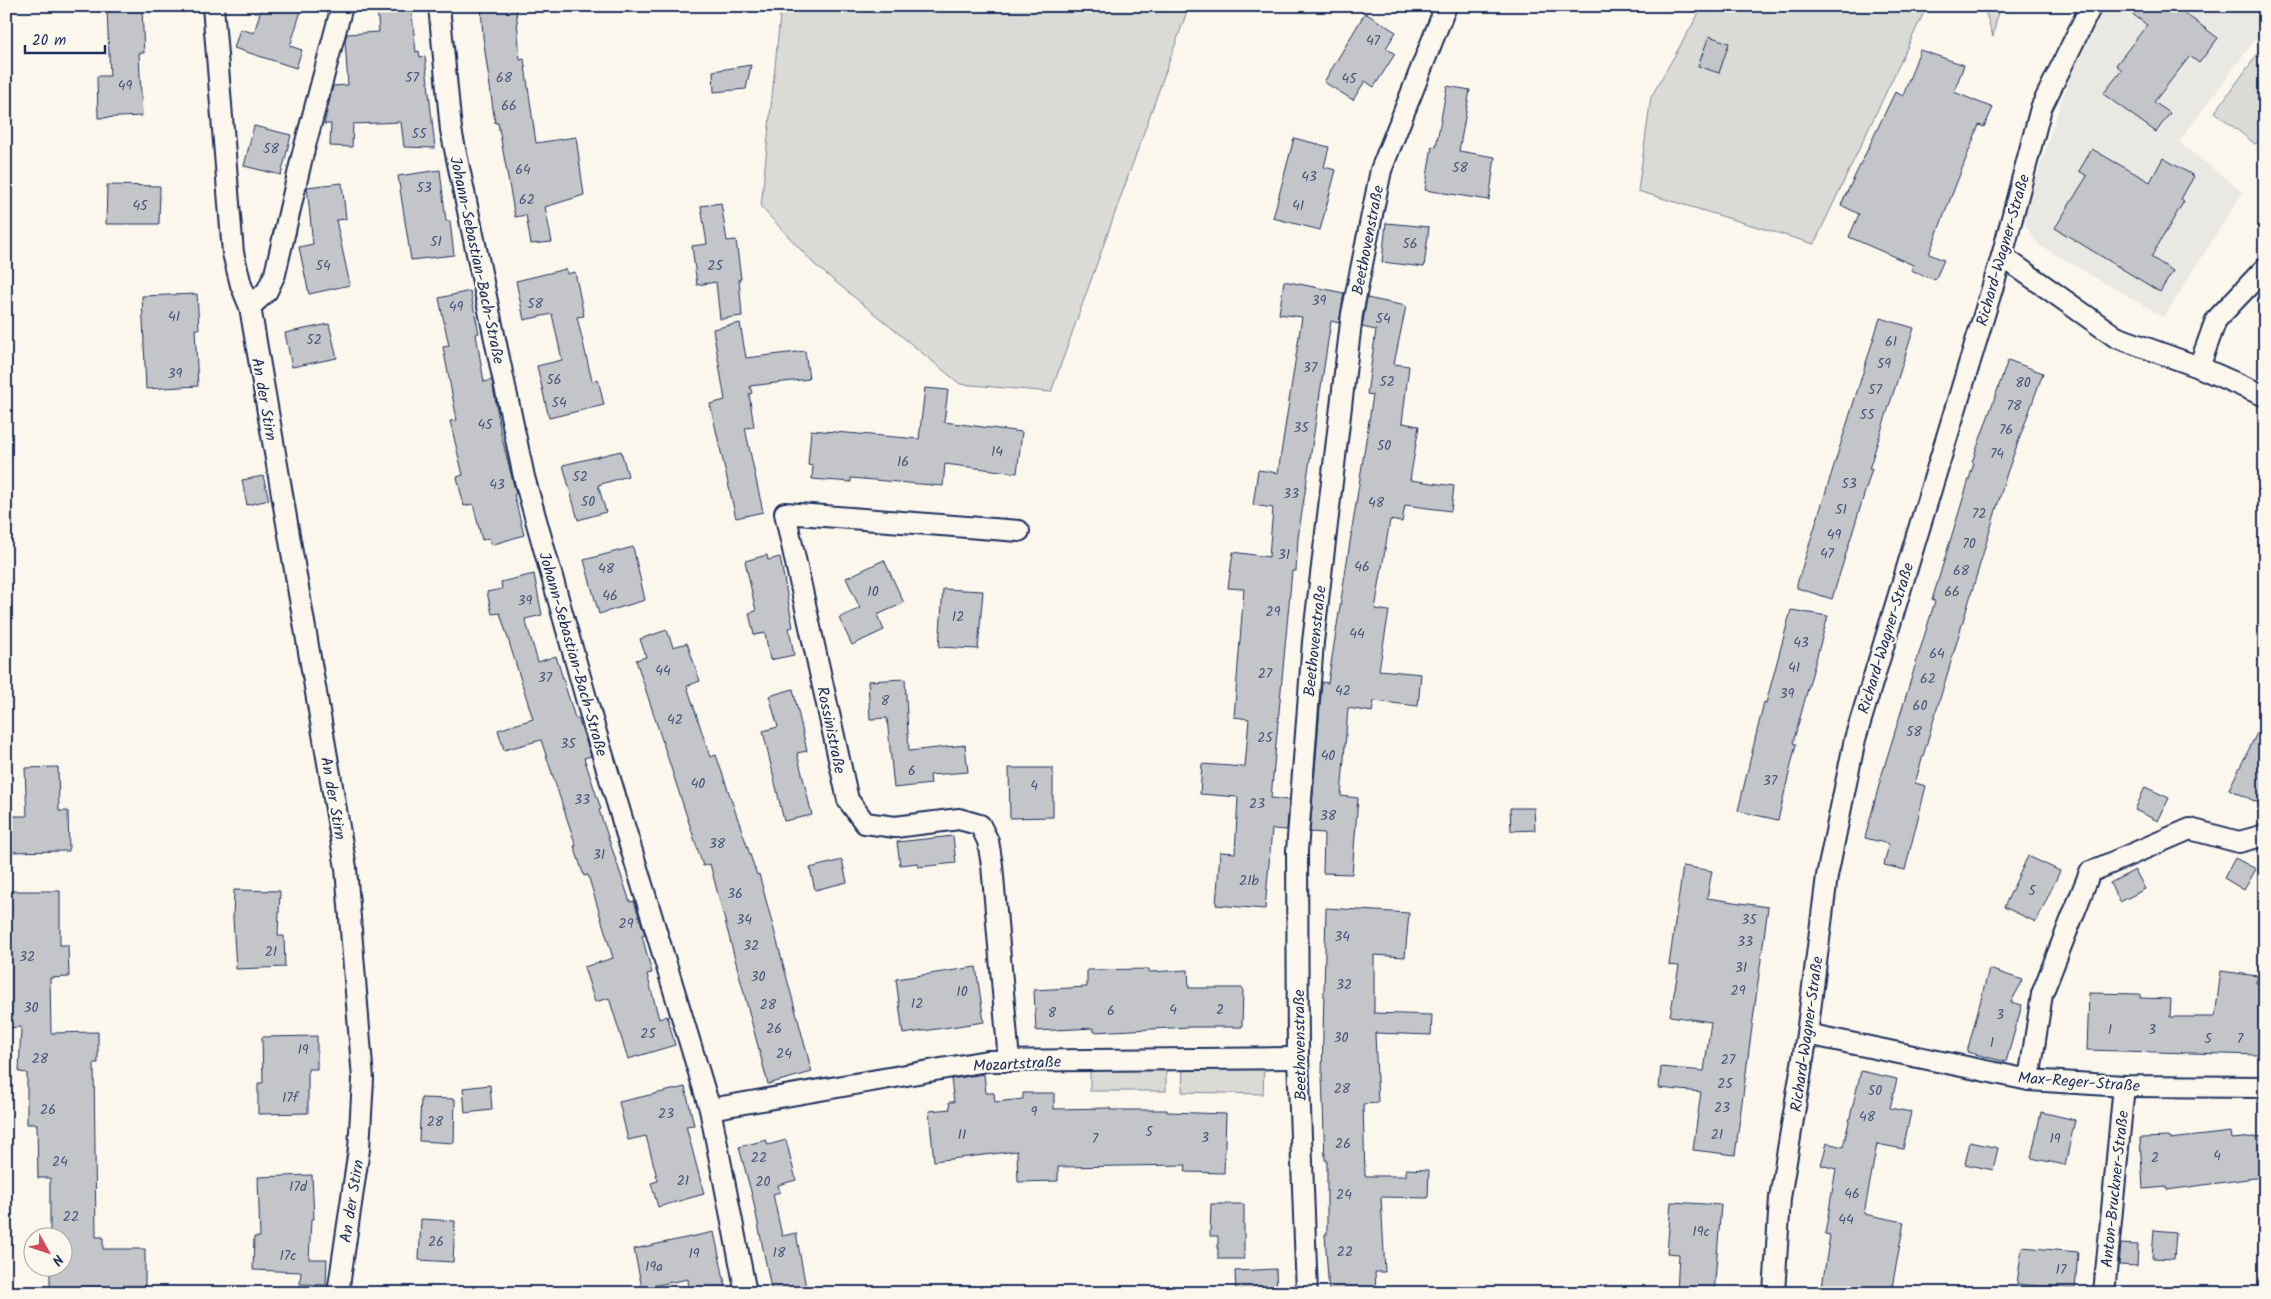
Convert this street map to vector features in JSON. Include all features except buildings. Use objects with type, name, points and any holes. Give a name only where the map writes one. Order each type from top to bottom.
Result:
[{"type":"street","name":"An der Stirn","points":[[213,6],[232,253],[241,285],[250,307],[346,868],[363,1079],[359,1148],[338,1293]]},
{"type":"street","points":[[250,307],[267,291],[275,274],[302,157],[342,6]]},
{"type":"street","name":"Johann-Sebastian-Bach-Straße","points":[[439,6],[451,130],[524,477],[592,723],[710,1109],[746,1293]]},
{"type":"street","name":"Beethovenstraße","points":[[1308,1293],[1298,1058],[1297,851],[1313,642],[1352,314],[1381,170],[1446,6]]},
{"type":"street","name":"Richard-Wagner-Straße","points":[[1774,1293],[1780,1198],[1807,1034],[1827,876],[1855,739],[2002,256],[2041,108],[2091,6]]},
{"type":"street","points":[[2002,256],[2116,336],[2199,367],[2265,396]]},
{"type":"street","points":[[2199,367],[2216,320],[2265,268]]},
{"type":"street","name":"Rossinistraße","points":[[1009,1061],[992,865],[988,841],[980,825],[959,819],[894,827],[865,823],[848,800],[784,513],[1018,531]]},
{"type":"street","points":[[2029,1080],[2042,994],[2090,872],[2190,828],[2239,842],[2265,835]]},
{"type":"street","name":"Max-Reger-Straße","points":[[1807,1034],[2029,1080],[2124,1086],[2265,1088]]},
{"type":"street","name":"Mozartstraße","points":[[710,1109],[987,1061],[1298,1058]]},
{"type":"street","name":"Anton-Bruckner-Straße","points":[[2104,1293],[2124,1086]]},
{"type":"shaded area","points":[[781,6],[1189,6],[1051,392],[960,384],[815,265],[761,207]]},
{"type":"shaded area","points":[[1703,6],[1927,6],[1814,244],[1638,191],[1651,97]]},
{"type":"shaded area","points":[[1984,6],[1999,6],[1993,37]]},
{"type":"shaded area","points":[[2101,6],[2265,6],[2265,26],[2179,142],[2243,192],[2164,317],[2039,245],[2022,220],[2065,90]]},
{"type":"shaded area","points":[[2265,44],[2265,139],[2255,144],[2215,112]]},
{"type":"shaded area","points":[[1183,1067],[1264,1069],[1263,1094],[1182,1092]]},
{"type":"shaded area","points":[[1090,1068],[1166,1068],[1166,1091],[1090,1091]]}]
